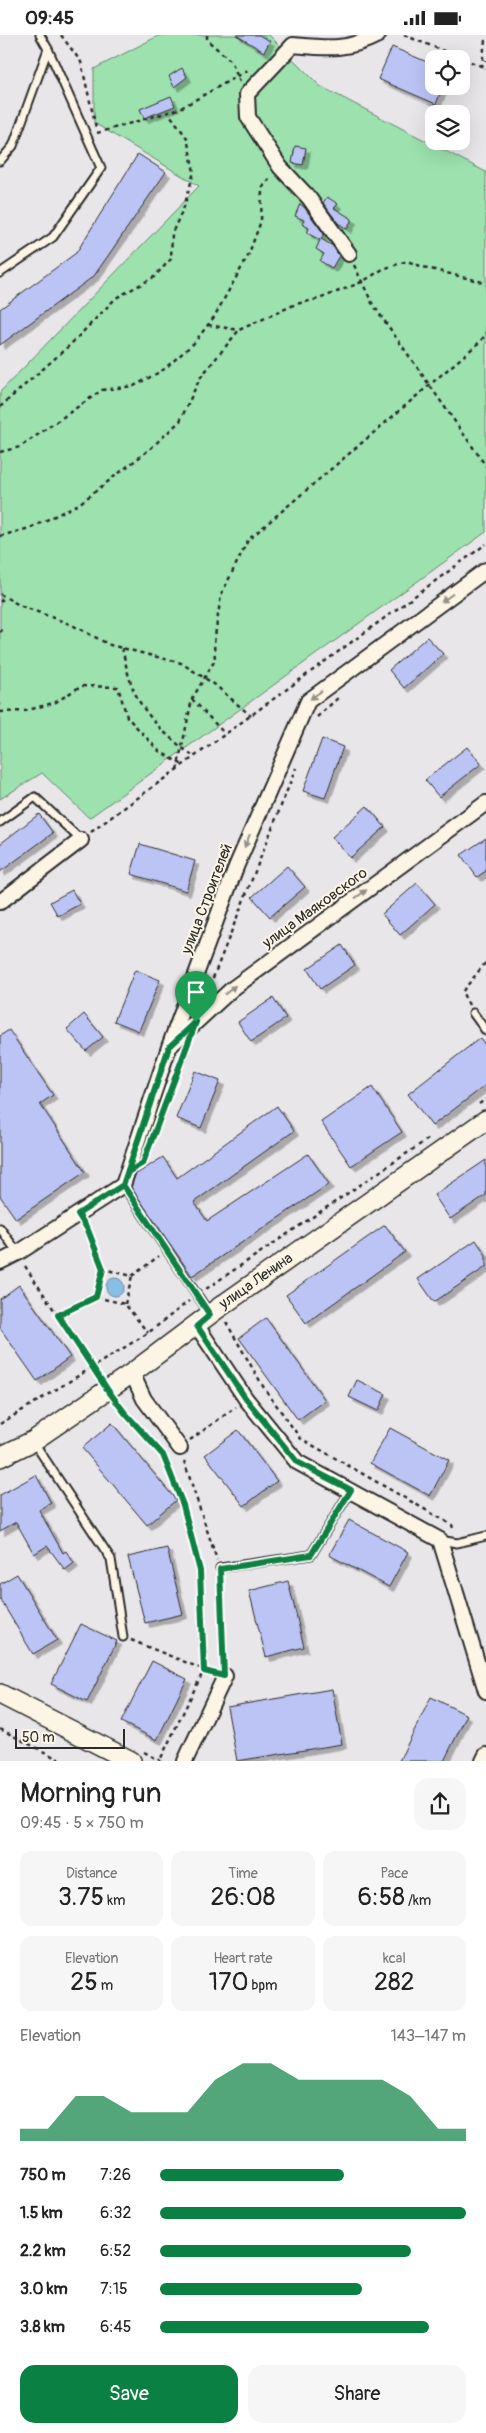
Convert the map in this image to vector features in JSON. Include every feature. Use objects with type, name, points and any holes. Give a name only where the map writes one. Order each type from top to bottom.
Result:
[{"type":"main road","name":"улица Ленина","points":[[0,1457],[33,1441],[132,1373],[482,1112]]},
{"type":"main road","points":[[2,1698],[131,1761]]},
{"type":"street","points":[[349,254],[309,197],[280,167],[248,117],[247,94],[296,40],[329,49],[359,45],[378,35]]},
{"type":"street","name":"улица Строителей","points":[[123,1185],[169,1047],[236,867],[308,701],[486,569]]},
{"type":"street","name":"улица Маяковского","points":[[169,1047],[232,989],[486,803]]},
{"type":"street","points":[[0,902],[80,840]]},
{"type":"street","points":[[0,1262],[18,1253],[123,1185]]},
{"type":"street","points":[[208,1316],[246,1399],[297,1462],[440,1540],[486,1691]]},
{"type":"street","points":[[132,1373],[144,1399],[180,1448]]},
{"type":"street","points":[[184,1761],[224,1676]]},
{"type":"street","points":[[483,1761],[486,1755]]},
{"type":"lane","points":[[0,273],[53,237],[101,168],[40,35]]},
{"type":"lane","points":[[0,161],[13,147],[48,49]]},
{"type":"lane","points":[[0,822],[35,797],[80,840]]},
{"type":"lane","points":[[473,1013],[486,1031]]},
{"type":"lane","points":[[123,1185],[197,1294],[208,1316]]},
{"type":"lane","points":[[0,1227],[18,1253]]},
{"type":"lane","points":[[33,1441],[111,1559],[123,1637]]},
{"type":"lane","points":[[220,1569],[311,1555],[351,1490]]},
{"type":"lane","points":[[440,1540],[457,1543],[486,1536]]},
{"type":"path","points":[[61,35],[81,62],[98,133],[180,109],[253,68]]},
{"type":"path","points":[[207,35],[207,39],[231,61],[237,77],[247,94]]},
{"type":"path","points":[[404,35],[486,68]]},
{"type":"path","points":[[482,66],[486,41],[483,35]]},
{"type":"path","points":[[482,66],[486,60]]},
{"type":"path","points":[[0,407],[70,345],[116,298],[154,277],[171,259],[172,233],[184,207],[194,172],[187,137],[168,113]]},
{"type":"path","points":[[0,453],[20,447],[102,389],[134,386],[163,370],[194,343],[230,290],[248,256],[261,221],[262,188],[280,167]]},
{"type":"path","points":[[349,254],[372,303],[428,386],[486,466]]},
{"type":"path","points":[[0,536],[30,528],[79,504],[150,449],[180,421],[200,378],[239,330],[296,305],[320,299],[362,282],[383,269],[406,261],[486,283]]},
{"type":"path","points":[[208,325],[239,330]]},
{"type":"path","points":[[177,770],[180,747],[192,699],[215,660],[214,643],[221,595],[248,540],[481,341],[486,333]]},
{"type":"path","points":[[80,840],[486,544]]},
{"type":"path","points":[[0,594],[122,648],[182,663],[205,678],[251,716]]},
{"type":"path","points":[[0,602],[5,597]]},
{"type":"path","points":[[122,648],[131,685],[150,717],[180,747],[194,757]]},
{"type":"path","points":[[0,712],[25,711],[56,703],[81,686],[118,687],[127,717],[159,751],[183,765]]},
{"type":"path","points":[[316,719],[342,694]]},
{"type":"path","points":[[192,699],[225,735]]},
{"type":"path","points":[[205,999],[298,764]]},
{"type":"path","points":[[473,1013],[462,992],[486,962]]},
{"type":"path","points":[[173,1083],[186,1048]]},
{"type":"path","points":[[482,1112],[486,1099]]},
{"type":"path","points":[[438,1132],[204,1290],[208,1316],[300,1437],[452,1525],[457,1543]]},
{"type":"path","points":[[78,1214],[88,1230],[103,1269],[96,1297]]},
{"type":"path","points":[[125,1304],[132,1276],[168,1251]]},
{"type":"path","points":[[18,1253],[107,1389],[125,1413],[163,1455],[183,1505],[200,1571],[204,1671],[160,1760]]},
{"type":"path","points":[[103,1269],[132,1276]]},
{"type":"path","points":[[0,1424],[30,1407],[91,1366],[148,1333],[197,1294]]},
{"type":"path","points":[[58,1315],[96,1297],[125,1304],[148,1333]]},
{"type":"path","points":[[163,1455],[180,1448],[246,1399],[264,1388]]},
{"type":"path","points":[[123,1637],[204,1671],[224,1676],[220,1569],[180,1448]]},
{"type":"path","points":[[0,1729],[62,1761]]},
{"type":"green space","points":[[160,35],[269,35],[320,86],[425,140],[425,150],[444,150],[486,172],[486,532],[89,818],[42,773],[0,799],[0,392],[199,186],[94,123],[94,69]]},
{"type":"water","points":[[115,1278],[121,1281],[124,1287],[121,1293],[115,1296],[109,1293],[106,1287],[109,1281]]},
{"type":"building","points":[[236,35],[259,35],[270,41],[264,52]]},
{"type":"building","points":[[392,47],[425,61],[425,95],[440,95],[436,104],[378,79]]},
{"type":"building","points":[[182,68],[187,77],[174,87],[169,76]]},
{"type":"building","points":[[171,96],[175,106],[144,118],[140,109]]},
{"type":"building","points":[[295,146],[306,148],[303,165],[292,163]]},
{"type":"building","points":[[138,154],[166,172],[94,276],[0,345],[0,309],[76,253]]},
{"type":"building","points":[[327,197],[338,204],[334,208],[352,219],[347,229],[338,223],[323,203]]},
{"type":"building","points":[[300,204],[324,234],[321,239],[333,246],[339,256],[332,268],[320,261],[324,254],[316,249],[320,240],[307,233],[309,228],[302,224],[304,220],[295,216]]},
{"type":"building","points":[[427,637],[443,654],[404,688],[389,670]]},
{"type":"building","points":[[322,739],[343,747],[325,798],[303,791]]},
{"type":"building","points":[[467,747],[481,764],[439,797],[425,780]]},
{"type":"building","points":[[367,806],[385,827],[350,858],[332,837]]},
{"type":"building","points":[[39,814],[53,833],[0,872],[0,844]]},
{"type":"building","points":[[486,838],[486,871],[477,877],[461,855]]},
{"type":"building","points":[[140,844],[195,861],[186,891],[131,874]]},
{"type":"building","points":[[287,866],[305,887],[270,917],[252,897]]},
{"type":"building","points":[[417,883],[435,904],[400,935],[382,914]]},
{"type":"building","points":[[72,890],[80,904],[58,916],[50,902]]},
{"type":"building","points":[[342,945],[355,965],[320,989],[307,969]]},
{"type":"building","points":[[135,970],[160,980],[139,1031],[114,1021]]},
{"type":"building","points":[[273,998],[286,1018],[251,1042],[238,1022]]},
{"type":"building","points":[[84,1014],[103,1037],[86,1051],[67,1029]]},
{"type":"building","points":[[9,1030],[53,1095],[40,1104],[85,1172],[16,1219],[0,1196],[0,1036]]},
{"type":"building","points":[[480,1038],[486,1046],[486,1085],[432,1126],[408,1094]]},
{"type":"building","points":[[195,1071],[220,1081],[201,1128],[176,1118]]},
{"type":"building","points":[[372,1087],[402,1132],[351,1166],[321,1122]]},
{"type":"building","points":[[277,1106],[294,1131],[194,1202],[207,1221],[308,1154],[329,1184],[192,1276],[131,1187],[135,1175],[163,1157],[177,1178]]},
{"type":"building","points":[[486,1160],[486,1195],[450,1219],[434,1195]]},
{"type":"building","points":[[385,1225],[405,1252],[306,1323],[286,1295]]},
{"type":"building","points":[[476,1240],[486,1255],[486,1267],[434,1302],[418,1279]]},
{"type":"building","points":[[19,1285],[70,1357],[37,1381],[0,1328],[0,1299]]},
{"type":"building","points":[[266,1318],[325,1400],[298,1420],[239,1338]]},
{"type":"building","points":[[357,1380],[386,1394],[378,1411],[349,1397]]},
{"type":"building","points":[[112,1423],[176,1500],[147,1525],[82,1448]]},
{"type":"building","points":[[390,1428],[449,1460],[430,1496],[370,1463]]},
{"type":"building","points":[[238,1430],[277,1481],[244,1506],[205,1455]]},
{"type":"building","points":[[36,1475],[51,1503],[39,1510],[63,1553],[66,1551],[74,1563],[65,1570],[47,1546],[34,1554],[16,1522],[0,1531],[0,1495]]},
{"type":"building","points":[[349,1520],[408,1552],[389,1587],[329,1555]]},
{"type":"building","points":[[167,1548],[183,1614],[145,1623],[128,1557]]},
{"type":"building","points":[[17,1574],[57,1640],[33,1654],[0,1599],[0,1584]]},
{"type":"building","points":[[288,1581],[304,1647],[266,1657],[249,1591]]},
{"type":"building","points":[[81,1624],[117,1641],[87,1702],[51,1684]]},
{"type":"building","points":[[152,1661],[187,1679],[157,1740],[121,1722]]},
{"type":"building","points":[[332,1689],[342,1744],[237,1761],[227,1707]]},
{"type":"building","points":[[431,1697],[467,1715],[444,1761],[399,1761]]},
{"type":"route","points":[[196,1022],[143,1163],[128,1172],[123,1185],[210,1315],[197,1326],[213,1347],[246,1399],[297,1462],[351,1490],[311,1555],[220,1569],[224,1676],[204,1671],[200,1571],[183,1505],[163,1455],[125,1413],[107,1389],[58,1315],[96,1297],[103,1269],[88,1230],[78,1214],[123,1185],[169,1047],[196,1022]]}]
